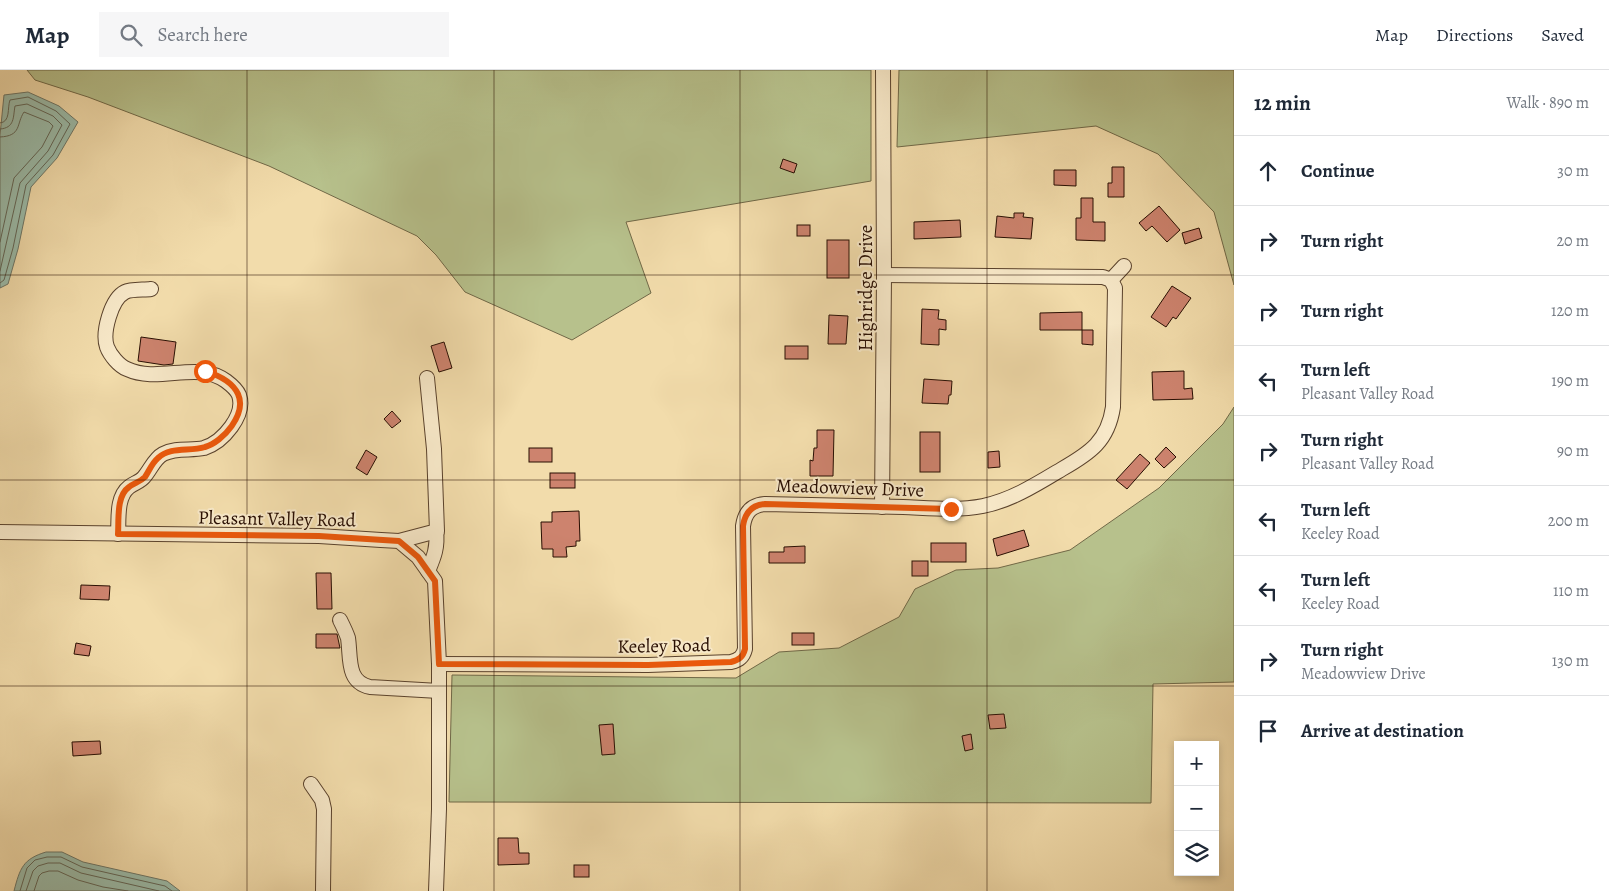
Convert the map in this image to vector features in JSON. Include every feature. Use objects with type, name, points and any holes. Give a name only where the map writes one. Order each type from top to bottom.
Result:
[{"type":"street","name":"Highridge Drive","points":[[882,507],[883,70]]},
{"type":"street","points":[[884,275],[1103,276],[1110,280],[1124,266]]},
{"type":"street","name":"Meadowview Drive","points":[[747,512],[758,504],[951,509],[983,506],[1030,488],[1078,460],[1096,446],[1107,430],[1113,408],[1115,288],[1110,280]]},
{"type":"street","points":[[118,534],[122,496],[128,488],[139,482],[164,453],[174,450],[205,448],[218,440],[233,426],[239,412],[239,395],[231,384],[218,375],[205,371],[151,375],[127,369],[119,364],[107,347],[106,331],[113,304],[126,292],[151,289]]},
{"type":"street","points":[[427,378],[434,449],[436,531],[438,542],[436,554],[428,571]]},
{"type":"street","name":"Keeley Road","points":[[439,664],[648,665],[737,661],[742,658],[745,649],[742,534],[744,518],[747,512]]},
{"type":"street","name":"Pleasant Valley Road","points":[[0,532],[319,536],[399,541],[436,531]]},
{"type":"street","points":[[399,541],[418,557],[435,581],[439,664],[439,809],[436,891]]},
{"type":"street","points":[[340,620],[348,638],[350,659],[357,681],[370,687],[439,691]]},
{"type":"street","points":[[311,784],[322,800],[324,808],[323,891]]},
{"type":"green space","points":[[27,70],[871,70],[871,181],[626,222],[651,293],[572,340],[465,292],[436,255],[417,236],[269,166],[88,97],[35,80]]},
{"type":"green space","points":[[899,70],[1234,70],[1234,285],[1214,212],[1158,154],[1096,126],[897,147]]},
{"type":"green space","points":[[1234,407],[1234,682],[1153,684],[1151,803],[449,802],[452,675],[736,678],[779,652],[839,648],[899,617],[915,589],[956,570],[998,568],[1070,550],[1159,488],[1223,424]]},
{"type":"water","points":[[28,92],[59,106],[78,122],[57,158],[31,187],[18,249],[8,284],[0,288],[0,135],[4,95]]},
{"type":"water","points":[[46,852],[62,852],[83,862],[167,881],[180,891],[14,891],[18,876],[27,861]]},
{"type":"building","points":[[783,159],[797,164],[794,173],[780,168]]},
{"type":"building","points":[[1112,167],[1124,167],[1124,197],[1108,197],[1108,183],[1112,183]]},
{"type":"building","points":[[1054,170],[1076,170],[1076,186],[1054,185]]},
{"type":"building","points":[[1081,198],[1093,198],[1093,222],[1105,222],[1105,241],[1076,240],[1076,218],[1081,218]]},
{"type":"building","points":[[1159,206],[1180,230],[1167,242],[1152,226],[1146,231],[1139,223]]},
{"type":"building","points":[[1014,213],[1024,213],[1023,217],[1033,218],[1031,239],[995,237],[997,216],[1014,218]]},
{"type":"building","points":[[960,220],[961,237],[914,239],[914,222]]},
{"type":"building","points":[[797,225],[810,225],[810,236],[797,236]]},
{"type":"building","points":[[1199,228],[1202,238],[1185,244],[1182,233]]},
{"type":"building","points":[[827,240],[849,240],[849,278],[827,278]]},
{"type":"building","points":[[1172,286],[1191,298],[1176,319],[1173,317],[1166,327],[1151,317]]},
{"type":"building","points":[[922,309],[939,310],[938,319],[946,320],[946,330],[939,329],[939,345],[921,344]]},
{"type":"building","points":[[1082,312],[1082,330],[1040,330],[1040,313]]},
{"type":"building","points":[[829,315],[848,316],[846,344],[828,344]]},
{"type":"building","points":[[1082,330],[1093,330],[1093,345],[1082,344]]},
{"type":"building","points":[[141,337],[176,342],[173,364],[164,365],[138,361]]},
{"type":"building","points":[[444,342],[452,368],[439,372],[431,346]]},
{"type":"building","points":[[785,346],[808,346],[808,359],[785,359]]},
{"type":"building","points":[[1184,371],[1184,389],[1192,388],[1193,399],[1153,400],[1152,372]]},
{"type":"building","points":[[924,379],[952,381],[948,404],[922,403]]},
{"type":"building","points":[[392,411],[401,421],[392,428],[384,419]]},
{"type":"building","points":[[817,430],[834,430],[833,476],[810,476],[810,460],[813,461],[814,448],[817,448]]},
{"type":"building","points":[[920,432],[940,432],[940,472],[920,472]]},
{"type":"building","points":[[1166,447],[1176,457],[1164,468],[1155,459]]},
{"type":"building","points":[[529,448],[552,448],[552,462],[529,462]]},
{"type":"building","points":[[366,450],[377,457],[367,475],[356,468]]},
{"type":"building","points":[[999,451],[1000,467],[988,468],[988,452]]},
{"type":"building","points":[[1140,454],[1150,463],[1127,489],[1116,480]]},
{"type":"building","points":[[550,473],[575,473],[575,488],[550,488]]},
{"type":"building","points":[[579,511],[580,541],[576,541],[576,546],[566,547],[567,557],[553,557],[553,549],[542,549],[541,522],[552,522],[552,512]]},
{"type":"building","points":[[1024,530],[1029,546],[997,556],[993,539]]},
{"type":"building","points":[[931,543],[966,543],[966,562],[931,562]]},
{"type":"building","points":[[805,546],[805,563],[769,563],[769,552],[784,552],[784,547]]},
{"type":"building","points":[[912,561],[928,561],[928,576],[912,576]]},
{"type":"building","points":[[316,573],[331,573],[332,609],[317,609]]},
{"type":"building","points":[[81,585],[110,586],[109,600],[80,599]]},
{"type":"building","points":[[792,633],[814,633],[814,645],[792,645]]},
{"type":"building","points":[[316,634],[337,634],[340,648],[316,648]]},
{"type":"building","points":[[76,643],[91,646],[89,656],[74,654]]},
{"type":"building","points":[[1004,714],[1006,728],[990,729],[988,715]]},
{"type":"building","points":[[613,724],[615,754],[602,755],[599,725]]},
{"type":"building","points":[[971,734],[973,749],[965,751],[962,736]]},
{"type":"building","points":[[100,741],[101,754],[73,756],[72,742]]},
{"type":"building","points":[[498,838],[518,838],[519,853],[529,853],[529,864],[498,865]]},
{"type":"building","points":[[574,865],[589,865],[589,877],[574,877]]},
{"type":"route","points":[[205,371],[218,375],[231,384],[239,395],[239,412],[233,426],[218,440],[205,448],[174,450],[164,453],[157,458],[145,476],[128,488],[122,496],[118,534],[319,536],[399,541],[418,557],[435,581],[439,664],[648,665],[737,661],[742,658],[745,649],[742,534],[744,518],[752,508],[758,504],[765,504],[951,509]]}]
